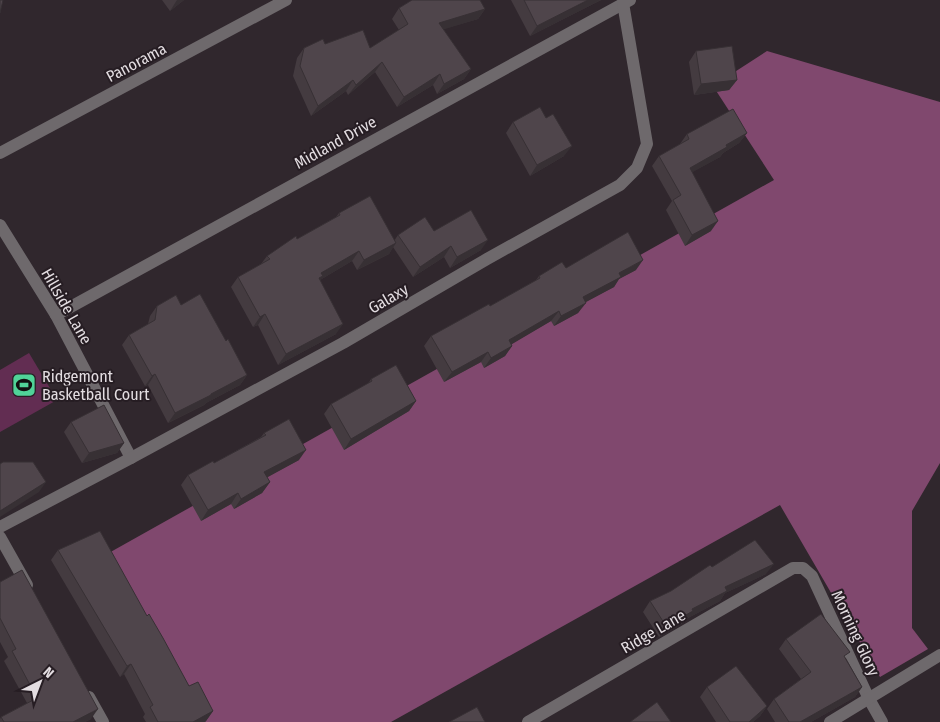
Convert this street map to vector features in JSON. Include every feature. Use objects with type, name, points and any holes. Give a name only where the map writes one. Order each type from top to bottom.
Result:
[{"type":"street","name":"Panorama","points":[[0,153],[286,0]]},
{"type":"street","name":"Midland Drive","points":[[56,314],[626,1]]},
{"type":"street","name":"Galaxy","points":[[0,527],[343,343],[487,259],[620,185],[638,168],[646,144],[626,1]]},
{"type":"street","name":"Hillside Lane","points":[[0,225],[56,314],[131,458]]},
{"type":"street","points":[[0,537],[33,596]]},
{"type":"street","name":"Morning Glory","points":[[793,568],[803,568],[812,576],[869,699],[882,722]]},
{"type":"street","name":"Ridge Lane","points":[[528,722],[793,568]]},
{"type":"street","points":[[830,722],[940,655]]},
{"type":"street","points":[[84,688],[103,722]]},
{"type":"shaded area","points":[[767,51],[940,102],[940,463],[912,511],[912,628],[928,649],[880,677],[780,505],[391,722],[198,722],[107,554],[774,180],[713,86]]},
{"type":"shaded area","name":"Ridgemont Basketball Court","points":[[29,353],[57,400],[0,432],[0,370]]},
{"type":"building","points":[[0,0],[3,0],[0,13]]},
{"type":"building","points":[[412,0],[480,0],[485,9],[439,23],[471,69],[444,84],[440,74],[404,97],[382,62],[356,85],[353,80],[318,106],[300,66],[304,48],[323,39],[325,44],[363,30],[370,48],[408,24],[399,8]]},
{"type":"building","points":[[524,0],[588,0],[537,26]]},
{"type":"building","points":[[732,46],[737,80],[701,84],[696,51]]},
{"type":"building","points":[[540,107],[546,118],[553,114],[572,146],[537,165],[513,122]]},
{"type":"building","points":[[733,109],[747,133],[690,168],[718,221],[692,235],[673,200],[681,195],[659,156],[689,139],[687,134]]},
{"type":"building","points":[[370,196],[396,243],[364,260],[359,251],[321,273],[323,276],[319,278],[343,324],[286,354],[265,314],[260,317],[238,277],[270,259],[267,256],[296,236],[297,239]]},
{"type":"building","points":[[471,210],[488,240],[457,257],[451,246],[420,267],[398,235],[425,217],[434,231]]},
{"type":"building","points":[[628,232],[643,260],[619,273],[621,277],[583,297],[586,303],[561,316],[559,311],[509,340],[512,346],[491,358],[488,352],[452,372],[431,336],[540,278],[539,276],[562,262],[566,268]]},
{"type":"building","points":[[200,294],[226,341],[228,339],[247,375],[175,413],[155,374],[152,376],[129,335],[155,320],[157,306],[176,295],[181,305]]},
{"type":"building","points":[[396,365],[416,401],[351,439],[331,404]]},
{"type":"building","points":[[104,405],[124,443],[89,453],[71,422]]},
{"type":"building","points":[[289,419],[306,450],[264,472],[270,482],[241,499],[238,493],[208,510],[188,475],[266,435],[264,433]]},
{"type":"building","points":[[3,462],[33,462],[46,482],[0,511],[0,464]]},
{"type":"building","points":[[100,531],[147,616],[149,614],[189,686],[198,682],[213,711],[193,722],[158,722],[150,707],[153,705],[131,664],[127,666],[58,550]]},
{"type":"building","points":[[755,540],[774,564],[725,587],[727,591],[692,609],[693,611],[666,626],[650,601],[671,591],[710,565],[712,567]]},
{"type":"building","points":[[22,570],[98,709],[73,722],[4,722],[1,717],[37,698],[12,651],[16,649],[0,618],[0,582]]},
{"type":"building","points":[[821,614],[850,652],[844,656],[862,687],[800,722],[789,722],[774,699],[811,672],[786,639]]},
{"type":"building","points":[[736,666],[767,706],[749,722],[730,722],[707,687]]},
{"type":"building","points":[[657,702],[671,722],[630,722]]},
{"type":"building","points":[[477,707],[485,722],[449,722]]},
{"type":"place","name":"Ridgemont Basketball Court","points":[[24,385]]}]
